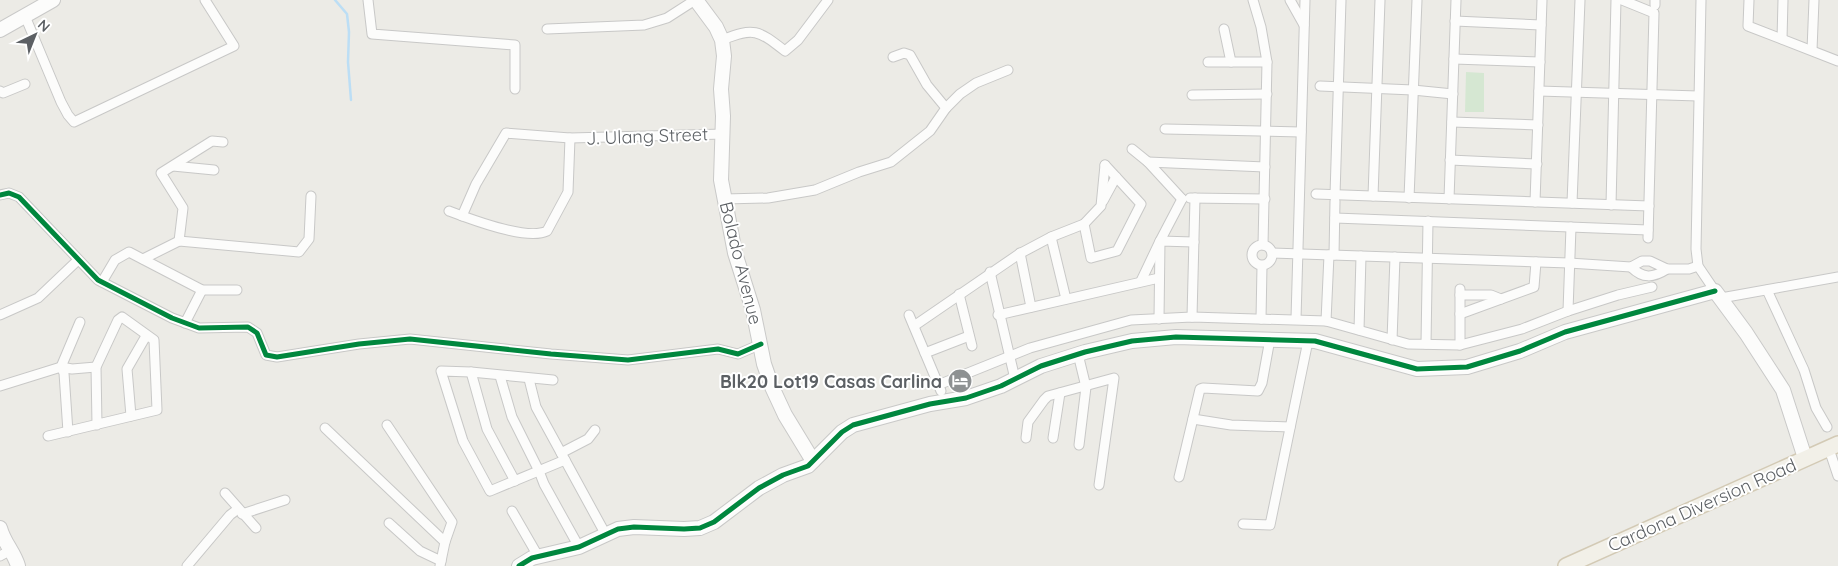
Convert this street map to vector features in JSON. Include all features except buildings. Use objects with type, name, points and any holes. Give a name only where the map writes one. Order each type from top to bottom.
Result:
[{"type":"main road","name":"Cardona Diversion Road","points":[[1566,566],[1833,447]]},
{"type":"street","points":[[0,30],[53,0]]},
{"type":"street","points":[[25,16],[61,102],[74,122],[234,46],[205,0]]},
{"type":"street","points":[[368,0],[372,34],[516,45],[515,89]]},
{"type":"street","points":[[547,29],[644,25],[667,18],[696,0]]},
{"type":"street","name":"Bolado Avenue","points":[[696,0],[716,27],[722,40],[724,56],[721,89],[724,134],[721,180],[735,254],[753,310],[764,364],[772,387],[785,415],[813,461]]},
{"type":"street","points":[[722,40],[742,32],[758,32],[785,52],[798,40],[828,0]]},
{"type":"street","points":[[1253,0],[1268,62],[1263,245]]},
{"type":"street","points":[[1290,0],[1304,26]]},
{"type":"street","points":[[1296,319],[1305,0]]},
{"type":"street","points":[[1326,321],[1335,218],[1341,0]]},
{"type":"street","points":[[1373,196],[1380,0]]},
{"type":"street","points":[[1409,198],[1417,0]]},
{"type":"street","points":[[1449,199],[1456,0]]},
{"type":"street","points":[[1535,202],[1542,0]]},
{"type":"street","points":[[1572,203],[1580,0]]},
{"type":"street","points":[[1610,204],[1616,0]]},
{"type":"street","points":[[1335,218],[1571,227],[1648,234],[1654,13],[1622,0]]},
{"type":"street","points":[[1701,0],[1696,249],[1698,266],[1746,333],[1783,390],[1805,458]]},
{"type":"street","points":[[1749,0],[1748,26],[1838,61]]},
{"type":"street","points":[[1782,39],[1783,0]]},
{"type":"street","points":[[1812,50],[1814,0]]},
{"type":"street","points":[[1455,21],[1541,25]]},
{"type":"street","points":[[1224,29],[1231,62]]},
{"type":"street","points":[[893,57],[904,53],[910,54],[927,85],[946,108]]},
{"type":"street","points":[[1454,59],[1540,62]]},
{"type":"street","points":[[1208,62],[1268,62]]},
{"type":"street","points":[[724,199],[768,198],[815,190],[859,172],[891,162],[925,136],[946,108],[960,94],[976,83],[1008,70]]},
{"type":"street","points":[[0,91],[3,93],[25,84]]},
{"type":"street","points":[[1320,86],[1413,90],[1452,94]]},
{"type":"street","points":[[1539,91],[1698,96]]},
{"type":"street","points":[[1192,95],[1267,94]]},
{"type":"street","points":[[1452,122],[1538,126]]},
{"type":"street","points":[[1165,129],[1301,132]]},
{"type":"street","name":"J. Ulang Street","points":[[462,216],[476,184],[506,133],[570,138],[724,134]]},
{"type":"street","points":[[449,211],[510,231],[542,234],[547,231],[568,192],[570,138]]},
{"type":"street","points":[[179,241],[183,208],[161,173],[212,140],[223,142]]},
{"type":"street","points":[[1132,149],[1148,162],[1182,199]]},
{"type":"street","points":[[1450,160],[1537,164]]},
{"type":"street","points":[[1148,162],[1265,167]]},
{"type":"street","points":[[1084,224],[1091,258],[1117,251],[1141,204],[1106,165],[1101,206]]},
{"type":"street","points":[[172,166],[214,170]]},
{"type":"street","points":[[914,326],[1020,253],[1051,237],[1084,224],[1101,206],[1116,178]]},
{"type":"street","points":[[0,195],[8,193],[19,197],[78,260],[102,282],[172,318],[199,328],[248,327],[256,333],[266,355],[277,357],[359,344],[410,340],[628,360],[718,349],[738,354],[761,344]]},
{"type":"street","points":[[1316,194],[1335,198],[1373,196],[1649,206]]},
{"type":"street","points":[[143,260],[179,241],[299,252],[309,239],[311,196]]},
{"type":"street","points":[[1192,317],[1195,198]]},
{"type":"street","points":[[1182,199],[1265,199]]},
{"type":"street","points":[[1142,281],[1182,199]]},
{"type":"street","points":[[1426,344],[1428,221]]},
{"type":"street","points":[[1568,311],[1571,227]]},
{"type":"street","points":[[1051,237],[1066,299]]},
{"type":"street","points":[[1160,241],[1194,242]]},
{"type":"street","points":[[1159,318],[1160,241]]},
{"type":"street","points":[[1263,245],[1269,248],[1272,253],[1270,262],[1262,266],[1255,263],[1252,255],[1254,249],[1263,245]]},
{"type":"street","points":[[102,282],[115,260],[129,252],[202,290],[237,290]]},
{"type":"street","points":[[1020,253],[1031,307]]},
{"type":"street","points":[[1272,253],[1569,263],[1631,268],[1638,274],[1647,276],[1659,274],[1667,269]]},
{"type":"street","points":[[1359,330],[1361,256]]},
{"type":"street","points":[[1392,340],[1395,257]]},
{"type":"street","points":[[0,315],[38,298],[78,260]]},
{"type":"street","points":[[1631,268],[1642,261],[1650,261],[1667,269],[1689,269],[1698,266]]},
{"type":"street","points":[[1460,314],[1534,287],[1536,262]]},
{"type":"street","points":[[1261,319],[1262,266]]},
{"type":"street","points":[[990,272],[998,315],[1015,379]]},
{"type":"street","points":[[519,566],[538,556],[579,547],[618,529],[634,526],[700,528],[714,522],[759,488],[783,475],[808,466],[842,432],[853,426],[930,404],[966,398],[1001,386],[1041,366],[1078,354],[1132,341],[1176,337],[1308,341],[1336,346],[1417,369],[1467,367],[1520,351],[1565,332],[1718,294],[1767,290],[1838,276]]},
{"type":"street","points":[[998,315],[1159,278]]},
{"type":"street","points":[[909,315],[940,388],[1008,356],[1030,348],[1088,330],[1131,320],[1192,317],[1326,321],[1408,344],[1460,345],[1522,329],[1568,311],[1618,295],[1652,288]]},
{"type":"street","points":[[186,323],[202,290]]},
{"type":"street","points":[[1767,290],[1804,370],[1816,408],[1827,427]]},
{"type":"street","points":[[1460,345],[1460,292],[1491,295],[1501,300]]},
{"type":"street","points":[[960,294],[972,346]]},
{"type":"street","points":[[48,436],[157,410],[154,340],[122,317],[118,320],[96,367],[97,424]]},
{"type":"street","points":[[68,432],[64,373],[61,367],[80,322]]},
{"type":"street","points":[[131,416],[127,369],[146,336]]},
{"type":"street","points":[[925,353],[969,336]]},
{"type":"street","points":[[1179,477],[1199,393],[1203,388],[1258,391],[1262,383],[1270,339]]},
{"type":"street","points":[[1243,524],[1270,525],[1308,341]]},
{"type":"street","points":[[1078,354],[1086,387],[1078,445]]},
{"type":"street","points":[[0,386],[61,367],[72,369],[96,367]]},
{"type":"street","points":[[553,380],[441,371],[463,441],[490,490],[539,471],[588,439],[595,430]]},
{"type":"street","points":[[471,372],[487,429],[515,481]]},
{"type":"street","points":[[500,376],[512,417],[544,484],[579,547]]},
{"type":"street","points":[[1026,438],[1028,422],[1048,396],[1114,378],[1098,485]]},
{"type":"street","points":[[529,379],[536,407],[606,535]]},
{"type":"street","points":[[1053,438],[1060,393]]},
{"type":"street","points":[[1193,419],[1232,425],[1290,428]]},
{"type":"street","points":[[387,425],[452,522],[445,542],[441,564],[420,551],[389,523]]},
{"type":"street","points":[[325,428],[445,542]]},
{"type":"street","points":[[1833,447],[1838,476]]},
{"type":"street","points":[[225,493],[256,528]]},
{"type":"street","points":[[187,566],[230,515],[285,500]]},
{"type":"street","points":[[512,511],[538,556]]},
{"type":"street","points":[[0,528],[5,553],[16,558],[18,566]]},
{"type":"green space","points":[[1466,72],[1484,73],[1484,112],[1465,112]]},
{"type":"waterway","points":[[335,0],[347,14],[351,100]]},
{"type":"cycle path","points":[[0,195],[9,193],[19,197],[98,280],[172,318],[199,328],[248,327],[257,333],[266,355],[277,357],[359,344],[410,339],[628,360],[718,349],[738,354],[761,344]]},
{"type":"cycle path","points":[[519,566],[532,558],[579,547],[618,529],[634,527],[700,528],[714,522],[759,488],[783,475],[808,466],[842,432],[853,425],[930,404],[966,398],[1001,386],[1041,366],[1085,352],[1132,341],[1176,337],[1315,341],[1417,369],[1467,367],[1520,351],[1565,332],[1715,291]]},
{"type":"place","name":"Blk20 Lot19 Casas Carlina","points":[[960,381]]}]
